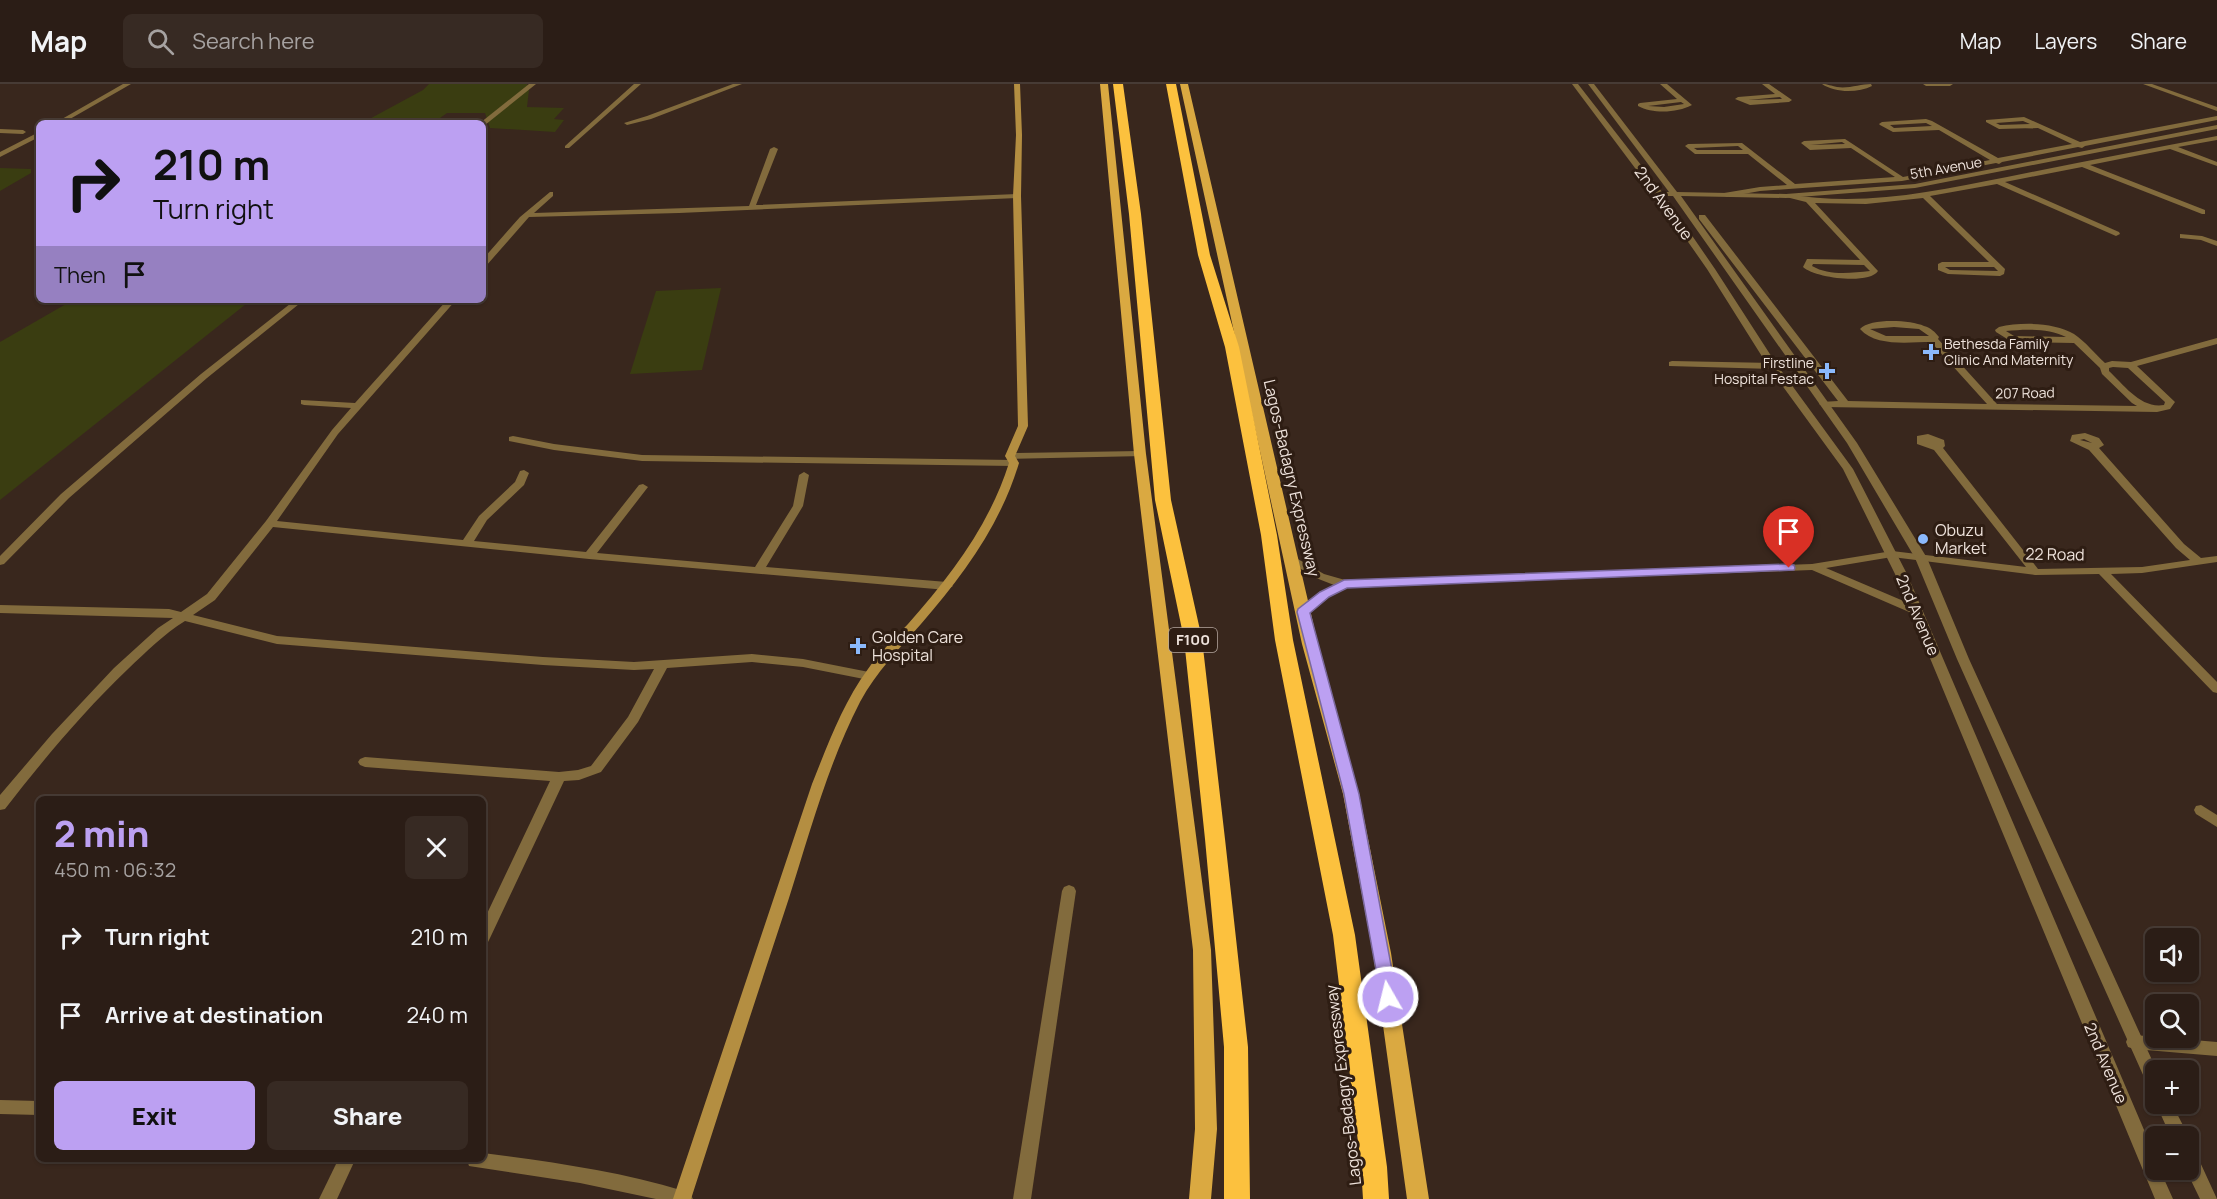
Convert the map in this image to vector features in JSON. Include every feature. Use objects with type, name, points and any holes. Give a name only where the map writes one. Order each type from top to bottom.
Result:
[{"type":"highway","name":"F100","points":[[1118,84],[1136,226],[1163,500],[1193,639],[1215,839],[1236,1047],[1237,1199]]},
{"type":"highway","name":"Lagos-Badagry Expressway","points":[[1171,84],[1204,255],[1236,371],[1269,535],[1284,640],[1344,935],[1374,1167],[1376,1199]]},
{"type":"main road","points":[[683,1199],[819,784],[842,725],[869,675],[947,586],[990,524],[1006,492],[1012,460],[1023,426],[1017,196],[1019,135],[1017,84]]},
{"type":"main road","points":[[1104,84],[1140,454],[1202,950],[1206,1129],[1200,1199]]},
{"type":"main road","name":"Lagos-Badagry Expressway","points":[[1184,84],[1303,612],[1352,794],[1382,953],[1418,1199]]},
{"type":"street","points":[[63,120],[128,84]]},
{"type":"street","points":[[486,122],[533,84]]},
{"type":"street","points":[[567,147],[638,84]]},
{"type":"street","points":[[627,123],[649,118],[739,84]]},
{"type":"street","name":"2nd Avenue","points":[[1575,84],[1659,194],[1711,269],[1773,366],[1848,469],[1892,554],[2164,1199]]},
{"type":"street","name":"2nd Avenue","points":[[1591,84],[1675,194],[1824,404],[1887,499],[1921,558],[1963,659],[2145,1064]]},
{"type":"street","points":[[1663,84],[1683,100],[1689,105],[1650,108],[1640,105],[1647,102],[1683,100]]},
{"type":"street","points":[[1765,84],[1783,95],[1789,100],[1750,103],[1738,99],[1783,95]]},
{"type":"street","points":[[1825,84],[1835,89],[1869,86],[1868,84]]},
{"type":"street","points":[[1926,84],[1950,84]]},
{"type":"street","points":[[2146,84],[2217,109]]},
{"type":"street","points":[[2038,126],[1999,127],[1988,121],[2024,118],[2082,146]]},
{"type":"street","points":[[1727,195],[1760,189],[1902,179],[2082,146],[2217,118]]},
{"type":"street","points":[[1938,128],[1893,130],[1882,124],[1922,120],[1938,128],[1999,162]]},
{"type":"street","name":"5th Avenue","points":[[1659,194],[1786,196],[1915,186],[2217,127]]},
{"type":"street","points":[[0,131],[23,132]]},
{"type":"street","points":[[0,155],[36,136]]},
{"type":"street","points":[[1786,196],[1810,202],[1847,203],[1925,196],[2217,138]]},
{"type":"street","points":[[1852,146],[1810,148],[1804,143],[1843,140],[1902,179]]},
{"type":"street","points":[[1750,152],[1695,152],[1688,146],[1732,142],[1740,144],[1794,187]]},
{"type":"street","points":[[2169,146],[2217,164]]},
{"type":"street","points":[[752,207],[774,149]]},
{"type":"street","points":[[2083,165],[2202,212]]},
{"type":"street","points":[[1997,181],[2116,234]]},
{"type":"street","points":[[486,261],[550,194]]},
{"type":"street","points":[[528,215],[1017,196]]},
{"type":"street","points":[[1925,196],[2001,269],[2000,274],[1948,272],[1941,268],[1942,264],[1995,265]]},
{"type":"street","points":[[1810,202],[1874,271],[1872,274],[1830,275],[1815,272],[1807,267],[1810,261],[1866,263]]},
{"type":"street","points":[[1702,217],[1846,405]]},
{"type":"street","points":[[2183,236],[2202,238],[2217,244]]},
{"type":"street","points":[[0,562],[74,489],[204,376],[296,303]]},
{"type":"street","points":[[0,805],[86,704],[164,629],[211,597],[270,523],[335,432],[449,303]]},
{"type":"street","points":[[1933,339],[1884,338],[1873,336],[1864,329],[1868,326],[1889,325],[1923,328],[1931,332],[1935,337],[1933,339],[1995,407]]},
{"type":"street","points":[[2076,340],[2012,339],[1999,330],[2058,328],[2076,340],[2135,401],[2157,409],[2167,407],[2170,402],[2131,365]]},
{"type":"street","points":[[2104,367],[2112,364],[2131,365],[2217,341]]},
{"type":"street","points":[[1672,364],[1773,366]]},
{"type":"street","points":[[304,402],[357,406]]},
{"type":"street","name":"207 Road","points":[[1824,404],[2157,409]]},
{"type":"street","points":[[513,439],[642,458],[1012,460],[1140,454]]},
{"type":"street","points":[[1937,447],[2035,572]]},
{"type":"street","points":[[2093,448],[2180,546],[2198,561]]},
{"type":"street","points":[[466,544],[483,518],[519,483],[524,473]]},
{"type":"street","points":[[758,571],[798,506],[804,476]]},
{"type":"street","points":[[589,556],[644,487]]},
{"type":"street","points":[[270,523],[589,556],[947,586]]},
{"type":"street","name":"22 Road","points":[[1344,584],[1812,567],[1892,554],[2035,572],[2142,570],[2217,559]]},
{"type":"street","points":[[1292,560],[1314,573],[1344,584]]},
{"type":"street","points":[[1812,567],[1916,611]]},
{"type":"street","points":[[2102,570],[2217,689]]},
{"type":"street","points":[[1303,612],[1324,595],[1344,584]]},
{"type":"street","points":[[0,609],[157,612],[237,632],[288,641],[590,664],[634,666],[752,658],[803,663],[869,675]]},
{"type":"street","points":[[365,762],[559,777],[579,775],[596,769],[633,719],[663,663]]},
{"type":"street","points":[[486,932],[559,777]]},
{"type":"street","points":[[2201,810],[2217,822]]},
{"type":"street","points":[[1022,1199],[1069,891]]},
{"type":"street","points":[[2134,1042],[2217,1049]]},
{"type":"street","points":[[0,1107],[36,1108]]},
{"type":"street","points":[[486,1161],[570,1172],[656,1190],[683,1199]]},
{"type":"street","points":[[328,1199],[345,1162]]},
{"type":"street","points":[[2199,1178],[2209,1199]]},
{"type":"green space","points":[[429,84],[527,84],[529,90],[527,107],[564,108],[554,119],[564,120],[555,132],[490,128],[485,113],[447,113],[437,120],[368,120],[423,90]]},
{"type":"green space","points":[[0,168],[31,169],[31,173],[0,191]]},
{"type":"green space","points":[[721,288],[702,370],[630,374],[656,291]]},
{"type":"green space","points":[[247,303],[0,500],[0,342],[66,304]]},
{"type":"place","name":"Bethesda Family Clinic And Maternity","points":[[1931,352]]},
{"type":"place","name":"Firstline Hospital Festac","points":[[1827,371]]},
{"type":"place","name":"Obuzu Market","points":[[1923,539]]},
{"type":"place","name":"Golden Care Hospital","points":[[858,646]]},
{"type":"route","points":[[1388,997],[1352,794],[1303,612],[1324,595],[1344,584],[1789,568]]}]
